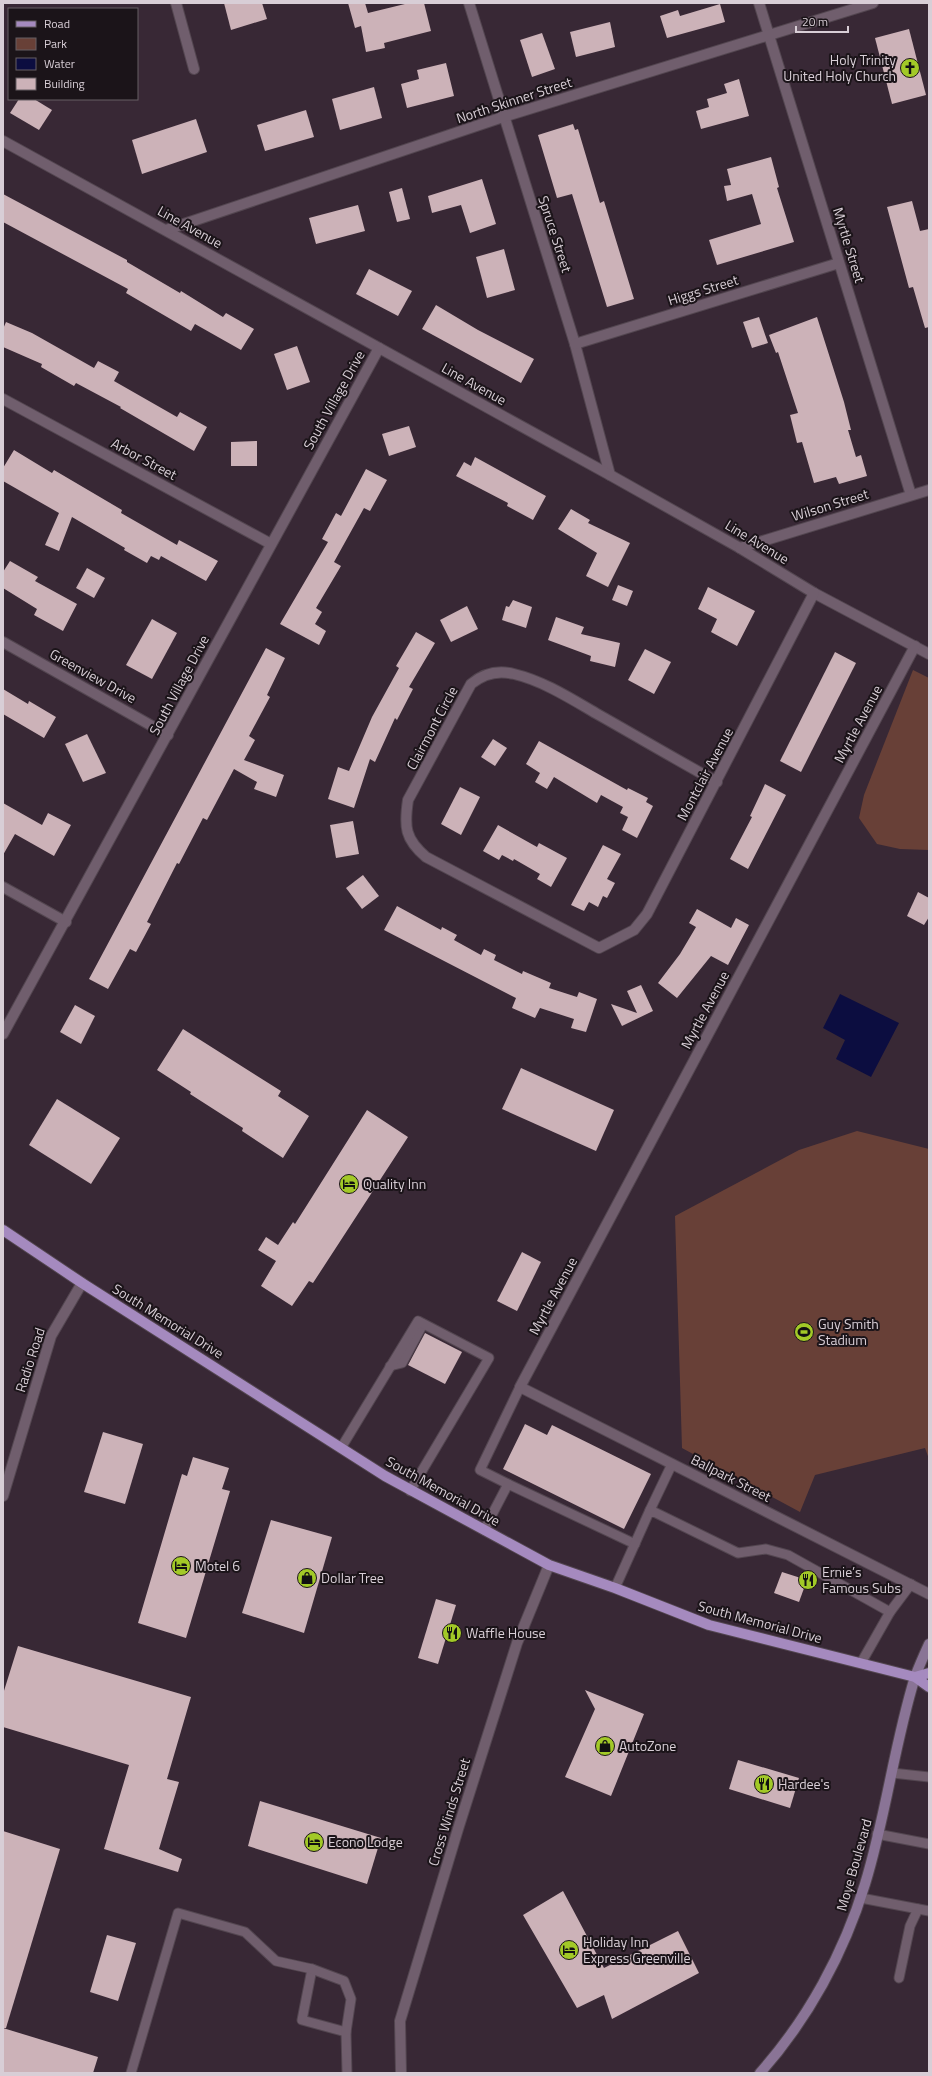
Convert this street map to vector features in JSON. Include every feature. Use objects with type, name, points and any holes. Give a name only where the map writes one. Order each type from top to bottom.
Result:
[{"type":"main road","name":"South Memorial Drive","points":[[3,1230],[82,1283],[410,1491],[549,1565],[615,1588],[708,1625],[915,1677],[929,1687]]},
{"type":"main road","name":"Moye Boulevard","points":[[760,2073],[785,2045],[829,1973],[849,1930],[861,1898],[878,1834],[915,1677],[929,1644]]},
{"type":"main road","name":"South Memorial Drive","points":[[915,1677],[929,1673]]},
{"type":"street","points":[[176,3],[194,69]]},
{"type":"street","name":"Spruce Street","points":[[469,3],[575,344],[610,475]]},
{"type":"street","name":"Myrtle Street","points":[[759,3],[911,495]]},
{"type":"street","name":"North Skinner Street","points":[[166,230],[504,117],[873,3]]},
{"type":"street","name":"Line Avenue","points":[[3,141],[610,475],[740,548],[814,593],[929,654]]},
{"type":"street","name":"Higgs Street","points":[[575,344],[840,263]]},
{"type":"street","name":"South Village Drive","points":[[3,1034],[66,922],[379,348]]},
{"type":"street","name":"Arbor Street","points":[[3,399],[271,544]]},
{"type":"street","name":"Wilson Street","points":[[740,548],[929,490]]},
{"type":"street","name":"Montclair Avenue","points":[[599,948],[634,930],[647,914],[814,593]]},
{"type":"street","name":"Greenview Drive","points":[[3,642],[168,734]]},
{"type":"street","name":"Myrtle Avenue","points":[[520,1387],[915,646]]},
{"type":"street","name":"Clairmont Circle","points":[[599,948],[426,857],[416,848],[407,836],[405,818],[408,800],[471,684],[482,676],[497,673],[513,673],[570,699],[717,782]]},
{"type":"street","points":[[3,887],[66,922]]},
{"type":"street","name":"Radio Road","points":[[3,1496],[51,1336],[82,1283]]},
{"type":"street","name":"Ballpark Street","points":[[520,1387],[929,1594]]},
{"type":"street","name":"Cross Winds Street","points":[[401,2073],[400,2021],[513,1655],[549,1565]]},
{"type":"lane","points":[[341,1448],[418,1321],[489,1358],[410,1491]]},
{"type":"lane","points":[[520,1387],[480,1470],[634,1544]]},
{"type":"lane","points":[[615,1588],[672,1464]]},
{"type":"lane","points":[[484,1530],[508,1484]]},
{"type":"lane","points":[[650,1510],[738,1553],[766,1549],[788,1555],[890,1612]]},
{"type":"lane","points":[[861,1664],[890,1612],[911,1584]]},
{"type":"lane","points":[[892,1773],[929,1777]]},
{"type":"lane","points":[[878,1834],[929,1844]]},
{"type":"lane","points":[[861,1898],[929,1911]]},
{"type":"lane","points":[[899,1978],[910,1926],[918,1909]]},
{"type":"lane","points":[[132,2073],[178,1913],[245,1932],[276,1961],[312,1969],[344,1981],[351,1999],[346,2032],[347,2073]]},
{"type":"lane","points":[[312,1969],[302,2020],[346,2032]]},
{"type":"green space","points":[[913,670],[929,678],[929,850],[900,849],[877,844],[859,818],[864,795]]},
{"type":"green space","name":"Guy Smith Stadium","points":[[857,1131],[929,1149],[929,1459],[925,1448],[815,1475],[800,1512],[682,1448],[675,1216],[799,1150]]},
{"type":"water","points":[[840,994],[899,1023],[871,1077],[836,1059],[845,1040],[823,1028]]},
{"type":"building","points":[[224,3],[262,3],[267,19],[231,30]]},
{"type":"building","points":[[348,3],[365,3],[368,13],[409,3],[424,3],[431,31],[384,43],[385,48],[366,52],[361,26],[355,28]]},
{"type":"building","points":[[720,4],[725,22],[667,38],[660,16],[678,10],[680,16]]},
{"type":"building","points":[[610,22],[615,47],[576,57],[570,32]]},
{"type":"building","points":[[909,29],[926,95],[892,104],[875,38]]},
{"type":"building","points":[[542,33],[555,69],[532,77],[520,40]]},
{"type":"building","points":[[446,63],[454,96],[407,108],[401,84],[419,79],[417,70]]},
{"type":"building","points":[[739,79],[749,116],[701,129],[696,111],[709,107],[707,99],[727,93],[724,84]]},
{"type":"building","points":[[374,87],[382,118],[340,130],[332,99]]},
{"type":"building","points":[[18,100],[36,100],[52,110],[39,130],[10,113]]},
{"type":"building","points":[[306,110],[314,137],[265,151],[257,125]]},
{"type":"building","points":[[196,119],[207,152],[142,174],[132,140]]},
{"type":"building","points":[[573,124],[575,130],[578,129],[600,203],[604,201],[634,299],[607,307],[572,194],[557,198],[538,135]]},
{"type":"building","points":[[771,157],[779,187],[777,188],[794,242],[717,265],[709,240],[761,224],[752,194],[727,201],[724,186],[731,185],[727,169]]},
{"type":"building","points":[[482,179],[496,224],[470,233],[461,205],[432,213],[428,196]]},
{"type":"building","points":[[402,188],[410,219],[397,222],[389,192]]},
{"type":"building","points":[[3,194],[127,260],[127,262],[180,293],[181,291],[223,317],[226,313],[254,329],[241,350],[195,324],[191,331],[126,293],[128,289],[3,222]]},
{"type":"building","points":[[912,201],[920,231],[929,229],[929,327],[925,328],[913,287],[909,288],[887,207]]},
{"type":"building","points":[[358,205],[365,231],[316,244],[309,218]]},
{"type":"building","points":[[504,249],[515,290],[487,298],[476,257]]},
{"type":"building","points":[[369,269],[412,291],[398,316],[356,294]]},
{"type":"building","points":[[436,305],[478,330],[534,359],[521,383],[422,329]]},
{"type":"building","points":[[759,317],[768,343],[752,348],[743,322]]},
{"type":"building","points":[[817,317],[844,402],[851,430],[848,430],[856,457],[861,455],[867,476],[839,484],[836,477],[814,483],[802,442],[797,443],[790,415],[798,413],[778,352],[776,353],[769,335]]},
{"type":"building","points":[[6,322],[32,333],[94,368],[98,361],[119,372],[114,381],[177,417],[180,412],[207,427],[194,451],[120,408],[121,407],[76,383],[74,386],[41,367],[42,364],[3,347],[3,329]]},
{"type":"building","points":[[297,346],[310,382],[287,390],[274,354]]},
{"type":"building","points":[[409,426],[416,447],[389,456],[382,434]]},
{"type":"building","points":[[257,441],[257,466],[231,466],[231,442]]},
{"type":"building","points":[[14,450],[52,473],[54,470],[122,510],[121,513],[177,545],[179,540],[218,561],[206,581],[161,556],[159,560],[151,556],[147,563],[124,550],[125,548],[72,517],[59,551],[45,545],[59,513],[3,481],[3,468]]},
{"type":"building","points":[[475,457],[546,496],[533,520],[507,506],[508,503],[456,476],[464,462],[471,466]]},
{"type":"building","points":[[366,469],[387,480],[370,511],[364,508],[334,562],[341,566],[316,608],[322,612],[315,624],[326,631],[319,645],[280,624],[328,542],[322,539],[336,513],[341,516]]},
{"type":"building","points":[[571,509],[590,520],[588,523],[630,543],[608,587],[586,576],[597,553],[558,529]]},
{"type":"building","points":[[10,561],[38,577],[35,581],[77,604],[63,631],[34,615],[37,609],[3,588],[3,572]]},
{"type":"building","points":[[87,568],[105,578],[94,598],[76,588]]},
{"type":"building","points":[[618,585],[633,591],[627,606],[612,600]]},
{"type":"building","points":[[708,587],[755,611],[737,646],[711,632],[717,619],[698,609]]},
{"type":"building","points":[[513,600],[532,607],[526,628],[502,620],[506,606],[509,607]]},
{"type":"building","points":[[467,606],[478,629],[451,642],[440,620]]},
{"type":"building","points":[[556,617],[584,627],[581,634],[620,643],[615,667],[590,661],[591,656],[548,640]]},
{"type":"building","points":[[152,619],[177,633],[152,679],[126,665]]},
{"type":"building","points":[[416,632],[435,643],[409,687],[413,689],[397,720],[395,718],[375,762],[370,759],[354,808],[328,799],[338,767],[349,771],[372,717],[399,668],[396,666]]},
{"type":"building","points":[[266,648],[285,658],[267,695],[270,697],[249,736],[255,740],[244,760],[284,775],[276,797],[254,789],[257,782],[234,769],[207,820],[203,818],[179,864],[177,863],[147,922],[151,924],[136,952],[130,949],[108,989],[89,979]]},
{"type":"building","points":[[645,649],[671,662],[654,694],[628,680]]},
{"type":"building","points":[[835,652],[856,663],[801,772],[780,761]]},
{"type":"building","points":[[3,689],[28,704],[29,701],[56,717],[44,738],[3,714]]},
{"type":"building","points":[[87,734],[106,773],[83,782],[65,744]]},
{"type":"building","points":[[493,739],[507,748],[495,766],[481,757]]},
{"type":"building","points":[[539,741],[627,790],[628,788],[648,798],[646,802],[653,806],[637,838],[622,830],[628,817],[620,813],[623,807],[601,795],[597,803],[554,777],[547,789],[535,782],[540,773],[526,764]]},
{"type":"building","points":[[765,784],[786,795],[748,869],[730,859],[752,817],[750,816]]},
{"type":"building","points":[[460,787],[480,797],[461,835],[441,824]]},
{"type":"building","points":[[3,803],[42,825],[48,813],[71,825],[54,856],[15,834],[3,855]]},
{"type":"building","points":[[353,821],[359,854],[336,858],[330,825]]},
{"type":"building","points":[[498,825],[537,847],[539,843],[567,858],[551,887],[537,879],[540,874],[514,859],[513,861],[502,855],[499,860],[483,851]]},
{"type":"building","points":[[603,845],[621,854],[607,879],[615,883],[607,898],[603,896],[598,907],[589,902],[584,911],[571,905]]},
{"type":"building","points":[[363,875],[379,896],[362,909],[346,888]]},
{"type":"building","points":[[918,892],[929,898],[929,917],[924,925],[907,916]]},
{"type":"building","points":[[397,906],[441,930],[442,927],[457,935],[454,940],[481,955],[484,949],[496,955],[494,960],[522,974],[523,971],[551,983],[549,988],[577,997],[579,992],[597,999],[586,1032],[571,1028],[574,1019],[540,1008],[535,1018],[512,1008],[516,998],[384,930]]},
{"type":"building","points":[[697,909],[731,928],[736,918],[749,925],[728,965],[711,956],[677,998],[658,983],[680,954],[696,927],[689,923]]},
{"type":"building","points":[[641,985],[653,1011],[622,1026],[611,1004],[637,1013],[627,991]]},
{"type":"building","points":[[75,1005],[95,1016],[81,1044],[60,1032]]},
{"type":"building","points":[[183,1029],[281,1091],[278,1096],[309,1116],[283,1158],[242,1131],[243,1128],[190,1094],[191,1092],[157,1070]]},
{"type":"building","points":[[521,1068],[614,1110],[596,1151],[502,1109]]},
{"type":"building","points":[[57,1099],[120,1138],[91,1184],[29,1145]]},
{"type":"building","name":"Quality Inn","points":[[367,1110],[408,1137],[313,1283],[309,1281],[292,1306],[261,1286],[276,1261],[258,1250],[266,1237],[278,1245],[293,1222],[295,1224]]},
{"type":"building","points":[[522,1252],[541,1262],[517,1311],[497,1301]]},
{"type":"building","points":[[425,1333],[462,1352],[445,1384],[408,1365]]},
{"type":"building","points":[[525,1424],[547,1435],[552,1425],[651,1474],[624,1529],[503,1469]]},
{"type":"building","points":[[103,1432],[143,1444],[125,1504],[84,1492]]},
{"type":"building","name":"Motel 6","points":[[193,1457],[229,1468],[222,1489],[230,1491],[186,1638],[138,1623],[182,1474],[187,1476]]},
{"type":"building","points":[[271,1520],[332,1537],[304,1633],[242,1613]]},
{"type":"building","points":[[782,1572],[807,1580],[799,1602],[774,1593]]},
{"type":"building","points":[[436,1599],[456,1605],[438,1664],[418,1658]]},
{"type":"building","points":[[18,1646],[191,1697],[167,1779],[179,1782],[159,1849],[182,1859],[178,1872],[104,1849],[129,1765],[3,1727],[3,1694]]},
{"type":"building","name":"AutoZone","points":[[585,1690],[644,1714],[611,1796],[565,1777],[595,1709]]},
{"type":"building","name":"Hardee's","points":[[738,1760],[799,1778],[790,1808],[729,1789]]},
{"type":"building","name":"Econo Lodge","points":[[260,1801],[381,1838],[367,1884],[248,1846]]},
{"type":"building","points":[[3,1831],[60,1849],[6,2028],[3,2028]]},
{"type":"building","name":"Holiday Inn Express Greenville","points":[[563,1891],[604,1968],[678,1931],[699,1973],[612,2019],[604,1995],[577,2008],[523,1915]]},
{"type":"building","points":[[107,1935],[136,1943],[118,2001],[90,1992]]},
{"type":"building","points":[[3,2028],[98,2057],[93,2073],[3,2073]]},
{"type":"place","name":"Holy Trinity United Holy Church","points":[[910,68]]},
{"type":"place","name":"Quality Inn","points":[[349,1184]]},
{"type":"place","name":"Guy Smith Stadium","points":[[804,1332]]},
{"type":"place","name":"Motel 6","points":[[181,1566]]},
{"type":"place","name":"Dollar Tree","points":[[307,1578]]},
{"type":"place","name":"Ernie’s Famous Subs","points":[[808,1580]]},
{"type":"place","name":"Waffle House","points":[[452,1633]]},
{"type":"place","name":"AutoZone","points":[[605,1746]]},
{"type":"place","name":"Hardee's","points":[[764,1784]]},
{"type":"place","name":"Econo Lodge","points":[[314,1842]]},
{"type":"place","name":"Holiday Inn Express Greenville","points":[[569,1950]]}]
